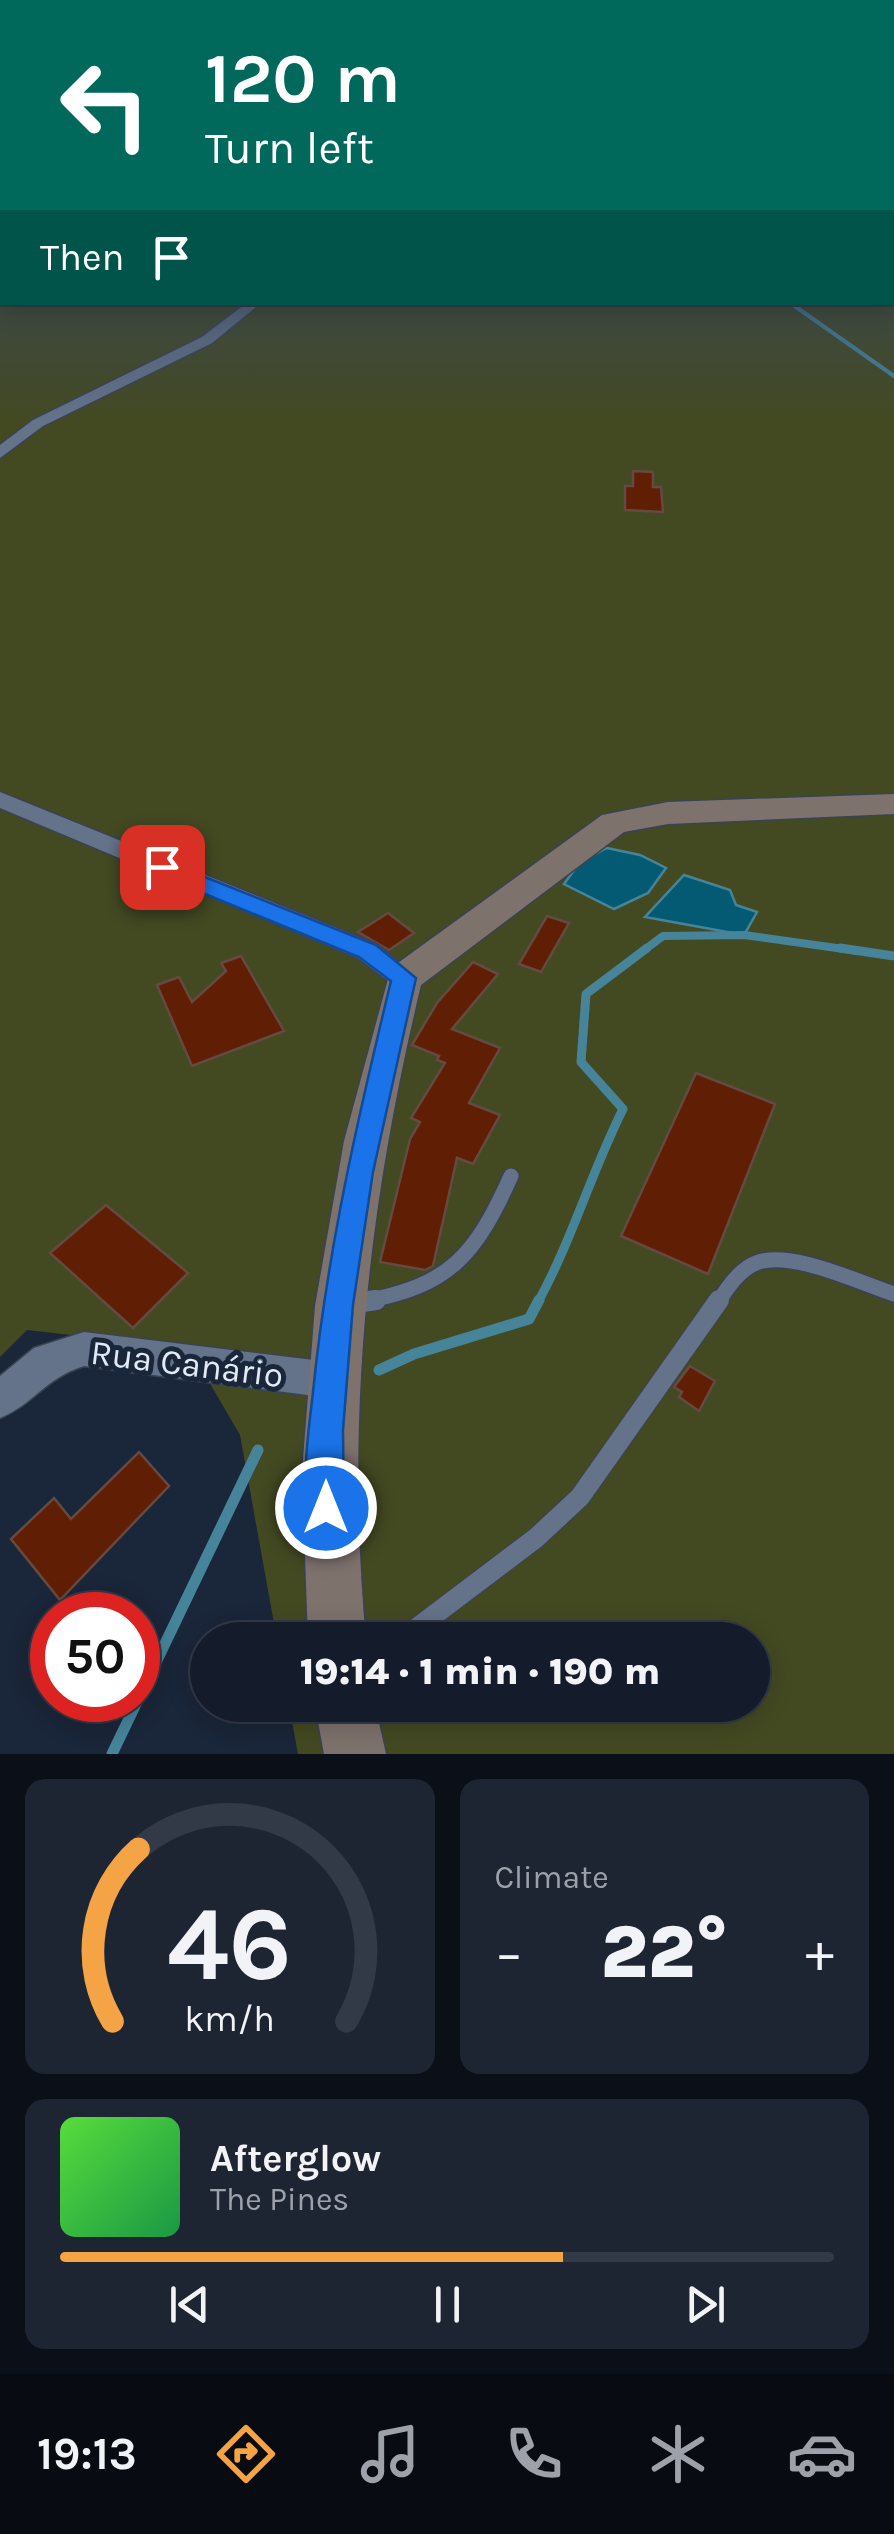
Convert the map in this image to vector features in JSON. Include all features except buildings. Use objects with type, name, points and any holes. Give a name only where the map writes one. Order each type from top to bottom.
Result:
[{"type":"main road","points":[[336,1622],[326,1508],[330,1380],[359,1172],[404,978],[614,823],[668,813],[894,804]]},
{"type":"main road","points":[[349,1722],[354,1754]]},
{"type":"street","points":[[0,453],[38,423],[207,340],[252,305]]},
{"type":"street","points":[[0,798],[368,951],[404,978]]},
{"type":"street","name":"Rua Canário","points":[[0,1400],[47,1360],[84,1349],[330,1380]]},
{"type":"lane","points":[[338,1305],[408,1294],[456,1269],[484,1240],[511,1176]]},
{"type":"lane","points":[[424,1622],[536,1538],[580,1496],[734,1279],[758,1262],[795,1261],[894,1294]]},
{"type":"green space","points":[[0,305],[894,305],[894,1754],[298,1754],[292,1722],[770,1722],[770,1622],[274,1622],[240,1435],[194,1356],[124,1341],[27,1330],[0,1357]]},
{"type":"water","points":[[607,848],[640,855],[666,868],[648,893],[614,909],[564,884],[580,862]]},
{"type":"water","points":[[684,875],[730,890],[736,905],[757,912],[744,935],[645,917]]},
{"type":"waterway","points":[[793,305],[894,376]]},
{"type":"waterway","points":[[647,948],[663,936],[744,935],[858,951]]},
{"type":"waterway","points":[[539,1301],[623,1109],[581,1062],[586,994],[647,948]]},
{"type":"waterway","points":[[643,951],[647,948]]},
{"type":"waterway","points":[[840,948],[894,956]]},
{"type":"waterway","points":[[379,1370],[414,1354],[529,1319],[539,1301]]},
{"type":"waterway","points":[[112,1754],[258,1450]]},
{"type":"route","points":[[162,867],[368,951],[404,978],[359,1172],[338,1305],[326,1430],[326,1508]]}]
